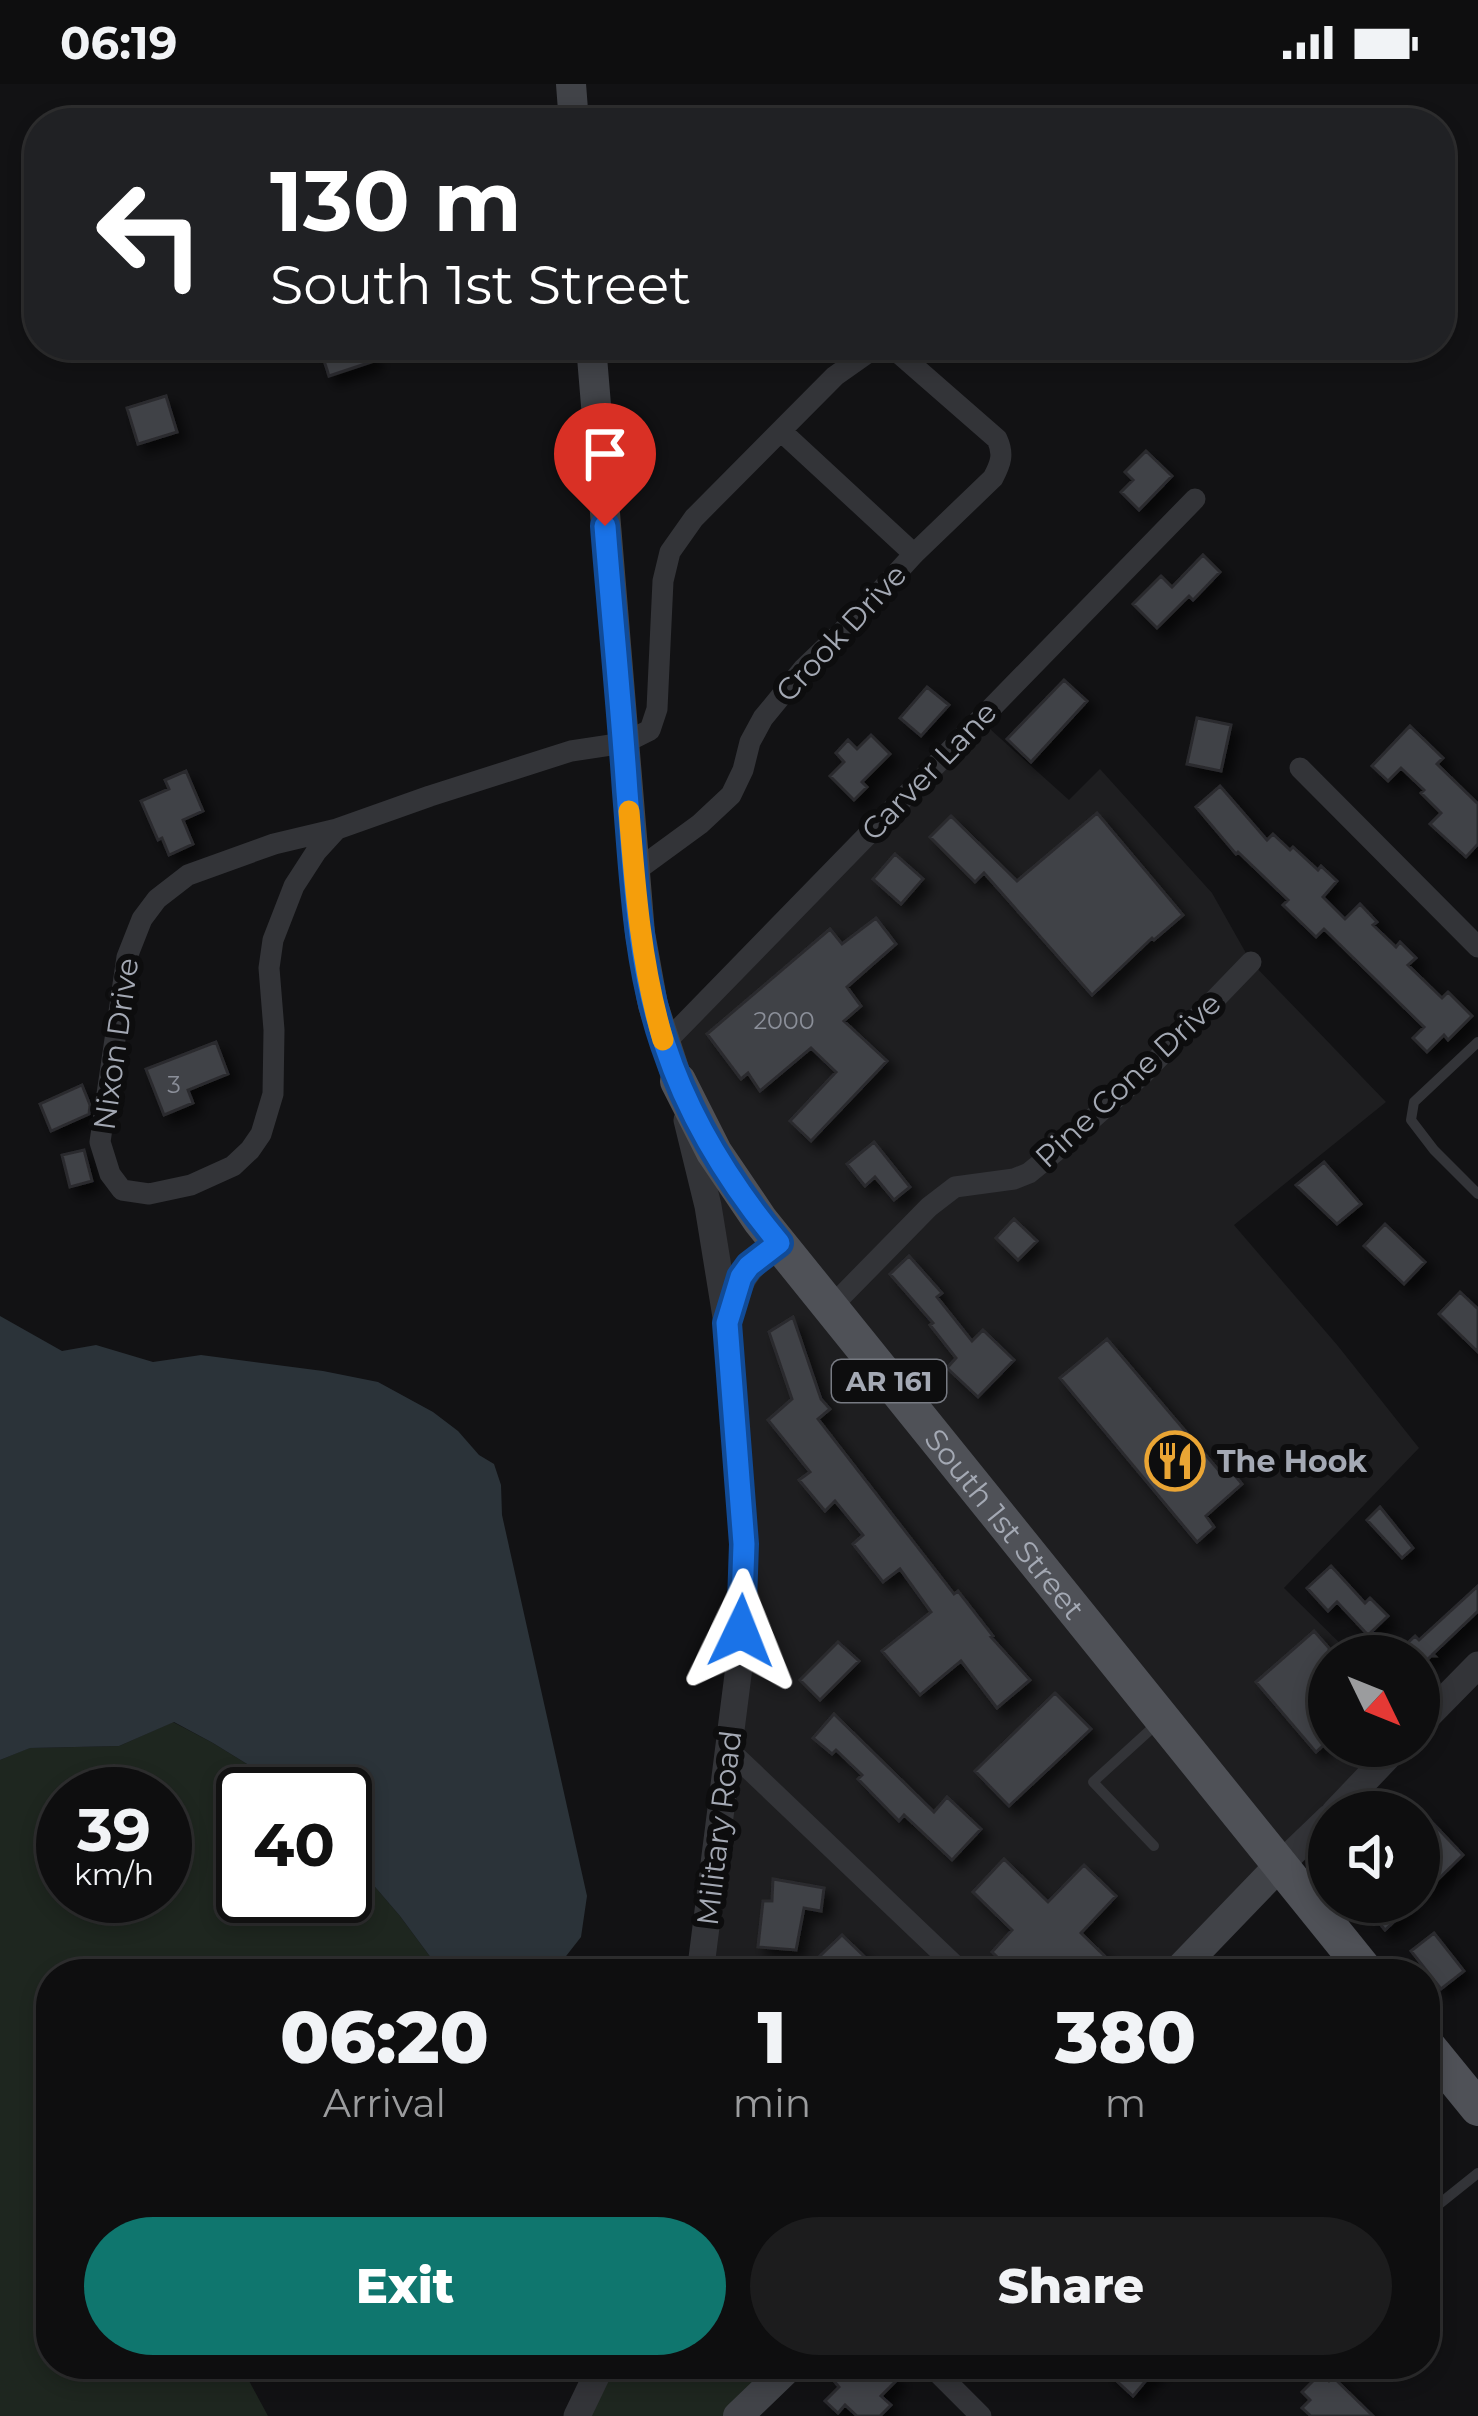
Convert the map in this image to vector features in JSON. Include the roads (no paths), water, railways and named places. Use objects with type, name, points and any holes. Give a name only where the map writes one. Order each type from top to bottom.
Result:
[{"type":"main road","name":"South 1st Street","points":[[591,360],[634,873],[646,969],[678,1081],[714,1152],[770,1232],[1356,1959]]},
{"type":"main road","points":[[1189,1959],[1280,1865]]},
{"type":"main road","points":[[1440,2077],[1478,2108]]},
{"type":"main road","points":[[738,2416],[776,2379]]},
{"type":"street","name":"Crook Drive","points":[[781,431],[835,376],[858,360]]},
{"type":"street","name":"Crook Drive","points":[[634,873],[730,795],[763,718],[804,668],[993,478],[1000,465],[997,439],[907,360]]},
{"type":"street","points":[[624,743],[650,730],[657,709],[663,581],[670,553],[694,518],[781,431],[914,554]]},
{"type":"street","name":"Carver Lane","points":[[664,1044],[1195,499]]},
{"type":"street","name":"Nixon Drive","points":[[337,830],[294,886],[273,940],[269,968],[273,1094],[261,1134],[232,1166],[191,1185],[148,1194],[122,1190],[110,1174],[100,1142],[127,958],[142,920],[157,899],[188,875],[274,844],[337,830],[571,752],[624,743]]},
{"type":"street","points":[[1300,768],[1478,947]]},
{"type":"street","name":"Pine Cone Drive","points":[[830,1308],[929,1207],[955,1187],[1014,1179],[1056,1151],[1144,1073],[1251,962]]},
{"type":"street","name":"Military Road","points":[[678,1081],[708,1207],[727,1323],[744,1544],[740,1659],[702,1959]]},
{"type":"street","points":[[717,1276],[721,1241],[739,1225],[770,1232]]},
{"type":"street","name":"Military Road","points":[[727,1323],[741,1277],[770,1232]]},
{"type":"street","points":[[1440,1704],[1478,1665]]},
{"type":"street","points":[[729,1750],[948,1959]]},
{"type":"street","points":[[1355,1791],[1378,1767]]},
{"type":"street","points":[[1280,1865],[1308,1838]]},
{"type":"street","points":[[577,2416],[595,2379]]},
{"type":"street","points":[[943,2379],[981,2416]]},
{"type":"lane","points":[[1478,1042],[1414,1102],[1411,1120],[1478,1194]]},
{"type":"lane","points":[[1154,1846],[1093,1782],[1162,1719]]},
{"type":"lane","points":[[1440,2203],[1478,2173]]},
{"type":"place","name":"The Hook","points":[[1175,1461]]}]
